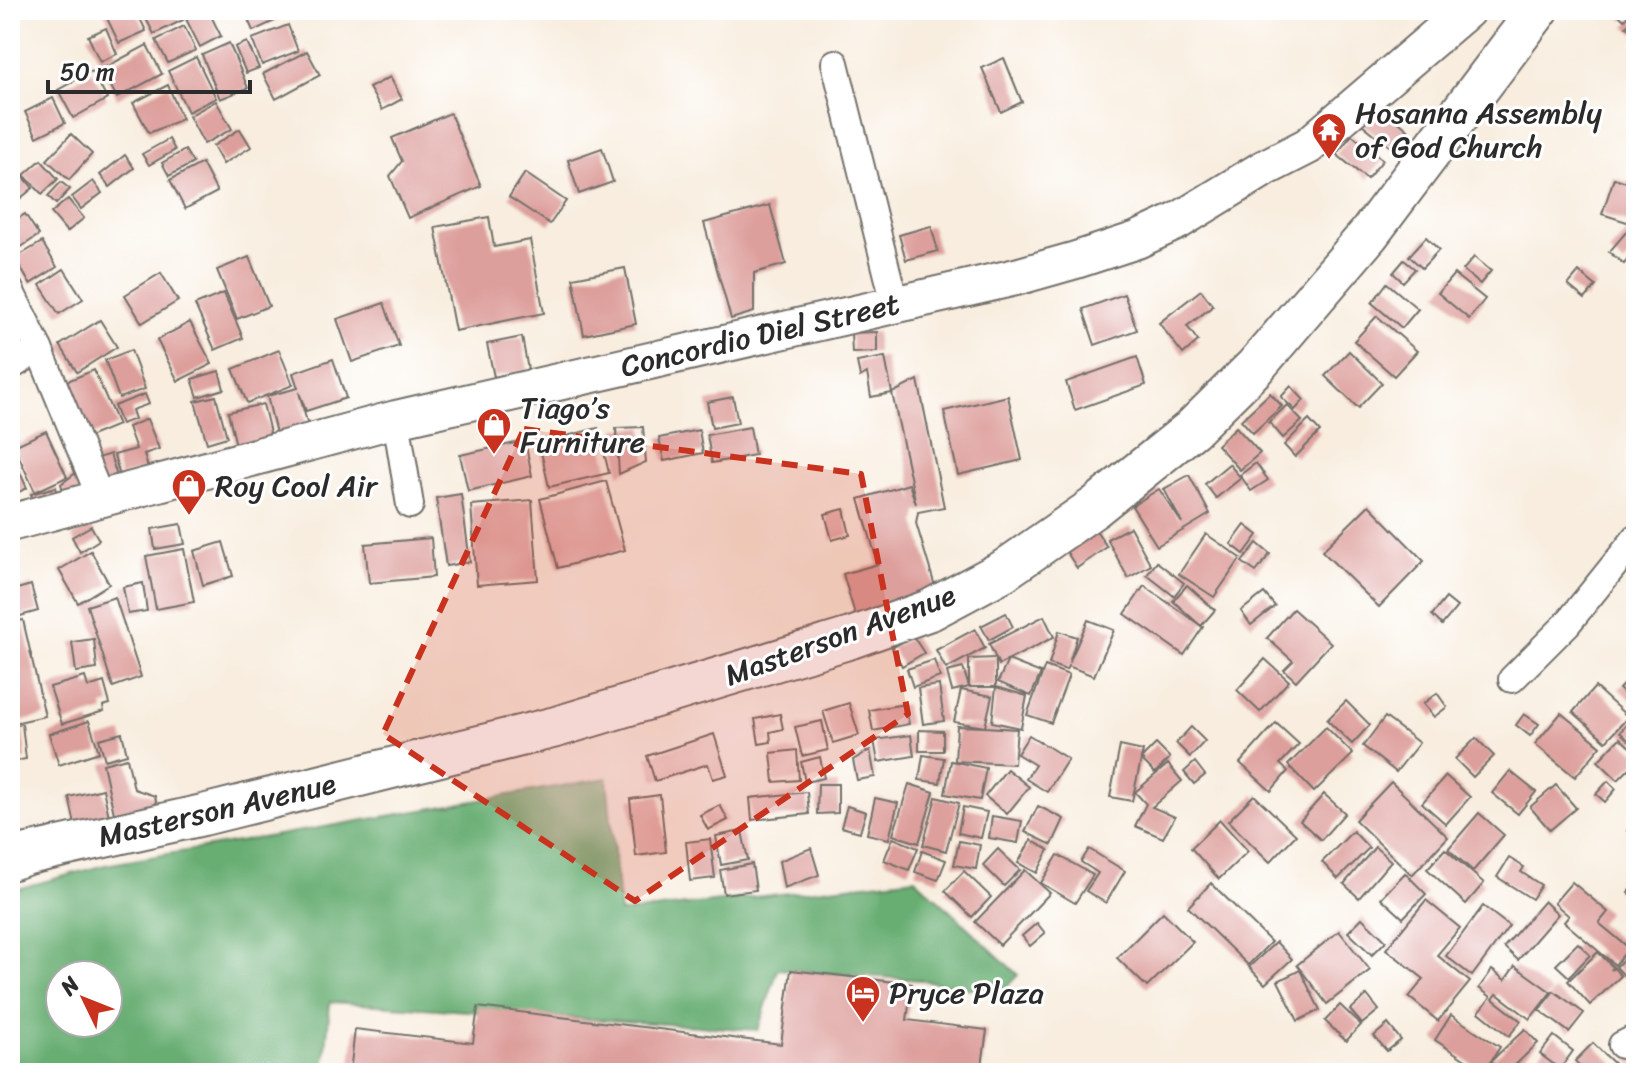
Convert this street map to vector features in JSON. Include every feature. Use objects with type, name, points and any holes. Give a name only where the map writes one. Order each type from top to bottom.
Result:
[{"type":"main road","name":"Concordio Diel Street","points":[[1263,169],[1298,134],[1442,10]]},
{"type":"main road","name":"Concordio Diel Street","points":[[10,523],[396,419],[1016,277],[1137,240],[1178,221],[1263,169],[1308,146],[1467,10]]},
{"type":"main road","points":[[1369,234],[1413,140],[1510,10]]},
{"type":"main road","name":"Masterson Avenue","points":[[10,860],[556,727],[851,638],[930,610],[1003,571],[1095,507],[1192,429],[1255,367],[1369,234],[1538,10]]},
{"type":"main road","points":[[1369,234],[1448,166],[1565,10]]},
{"type":"street","points":[[835,63],[895,304]]},
{"type":"street","points":[[10,290],[39,349],[101,499]]},
{"type":"street","points":[[10,367],[39,349]]},
{"type":"street","points":[[396,419],[410,505]]},
{"type":"street","points":[[1512,679],[1567,624],[1636,538]]},
{"type":"highlighted area","points":[[524,429],[861,474],[908,714],[635,901],[383,734]]},
{"type":"green space","points":[[607,778],[620,913],[915,878],[1018,975],[999,994],[921,980],[778,969],[758,1030],[330,1002],[324,1073],[10,1073],[10,891],[105,865]]},
{"type":"building","points":[[103,10],[136,10],[146,31],[119,43]]},
{"type":"building","points":[[148,10],[178,10],[183,20],[154,34],[143,13]]},
{"type":"building","points":[[208,10],[221,36],[200,47],[186,19]]},
{"type":"building","points":[[244,10],[289,10],[290,14],[253,31]]},
{"type":"building","points":[[1614,10],[1633,10],[1624,20]]},
{"type":"building","points":[[1636,16],[1636,35],[1626,26]]},
{"type":"building","points":[[288,25],[298,51],[262,65],[252,39]]},
{"type":"building","points":[[184,26],[196,50],[168,63],[156,40]]},
{"type":"building","points":[[106,28],[117,54],[100,62],[88,36]]},
{"type":"building","points":[[247,42],[259,68],[246,73],[235,47]]},
{"type":"building","points":[[229,43],[248,88],[220,99],[202,55]]},
{"type":"building","points":[[147,45],[162,74],[117,98],[102,69]]},
{"type":"building","points":[[307,51],[320,75],[276,99],[263,74]]},
{"type":"building","points":[[196,57],[216,98],[188,112],[168,71]]},
{"type":"building","points":[[1004,58],[1022,102],[1001,112],[982,68]]},
{"type":"building","points":[[92,71],[107,99],[73,118],[58,90]]},
{"type":"building","points":[[390,77],[402,99],[382,110],[369,88]]},
{"type":"building","points":[[168,85],[182,119],[149,133],[133,103]]},
{"type":"building","points":[[53,98],[65,123],[37,137],[25,112]]},
{"type":"building","points":[[216,101],[232,129],[204,144],[189,116]]},
{"type":"building","points":[[1378,104],[1408,130],[1393,149],[1362,124]]},
{"type":"building","points":[[450,113],[481,186],[408,218],[390,176],[402,161],[392,138]]},
{"type":"building","points":[[240,129],[251,147],[223,164],[213,146]]},
{"type":"building","points":[[71,134],[92,154],[69,180],[47,160]]},
{"type":"building","points":[[1352,135],[1383,160],[1367,179],[1336,154]]},
{"type":"building","points":[[169,139],[175,150],[149,165],[142,154]]},
{"type":"building","points":[[602,148],[613,182],[579,194],[568,160]]},
{"type":"building","points":[[185,150],[193,163],[169,176],[162,163]]},
{"type":"building","points":[[125,155],[134,168],[110,187],[100,175]]},
{"type":"building","points":[[41,160],[58,179],[42,194],[24,175]]},
{"type":"building","points":[[202,163],[217,192],[185,209],[170,180]]},
{"type":"building","points":[[14,165],[33,188],[10,207],[10,168]]},
{"type":"building","points":[[525,173],[566,201],[550,224],[509,197]]},
{"type":"building","points":[[1614,178],[1636,185],[1636,225],[1602,214]]},
{"type":"building","points":[[93,181],[102,193],[81,209],[72,197]]},
{"type":"building","points":[[61,182],[70,189],[56,204],[48,196]]},
{"type":"building","points":[[68,199],[84,218],[67,232],[51,213]]},
{"type":"building","points":[[770,205],[786,264],[754,273],[754,312],[731,319],[704,223]]},
{"type":"building","points":[[25,214],[39,235],[11,254],[10,224]]},
{"type":"building","points":[[489,217],[494,247],[530,240],[544,313],[455,331],[435,227]]},
{"type":"building","points":[[931,226],[938,251],[906,260],[899,235]]},
{"type":"building","points":[[1627,231],[1636,239],[1636,249],[1624,264],[1609,252]]},
{"type":"building","points":[[1426,237],[1439,250],[1422,268],[1409,256]]},
{"type":"building","points":[[42,242],[57,267],[30,284],[15,258]]},
{"type":"building","points":[[249,257],[269,306],[237,319],[217,270]]},
{"type":"building","points":[[1474,257],[1491,271],[1480,284],[1463,270]]},
{"type":"building","points":[[1404,260],[1415,269],[1403,282],[1393,273]]},
{"type":"building","points":[[625,268],[636,324],[584,335],[573,278]]},
{"type":"building","points":[[64,269],[83,299],[59,314],[40,285]]},
{"type":"building","points":[[1579,272],[1596,286],[1585,299],[1568,285]]},
{"type":"building","points":[[161,273],[178,301],[142,323],[125,295]]},
{"type":"building","points":[[1454,274],[1485,299],[1469,319],[1438,293]]},
{"type":"building","points":[[1387,283],[1418,309],[1402,328],[1372,303]]},
{"type":"building","points":[[1201,290],[1213,306],[1187,326],[1198,341],[1183,354],[1159,323]]},
{"type":"building","points":[[224,293],[243,338],[215,350],[195,305]]},
{"type":"building","points":[[1124,294],[1137,330],[1095,345],[1083,309]]},
{"type":"building","points":[[384,303],[399,346],[352,362],[337,319]]},
{"type":"building","points":[[1377,316],[1417,351],[1394,376],[1354,341]]},
{"type":"building","points":[[100,320],[117,347],[77,372],[60,345]]},
{"type":"building","points":[[190,322],[212,364],[178,381],[157,340]]},
{"type":"building","points":[[877,332],[877,352],[852,353],[851,333]]},
{"type":"building","points":[[522,337],[528,370],[494,377],[487,344]]},
{"type":"building","points":[[131,350],[145,389],[119,398],[105,360]]},
{"type":"building","points":[[279,350],[293,385],[247,403],[233,369]]},
{"type":"building","points":[[1349,351],[1382,383],[1358,408],[1325,376]]},
{"type":"building","points":[[885,357],[892,393],[871,397],[867,373],[860,377],[857,362]]},
{"type":"building","points":[[1137,357],[1146,385],[1075,410],[1066,382]]},
{"type":"building","points":[[333,359],[346,398],[306,411],[299,392],[311,438],[279,446],[267,396],[298,388],[293,373]]},
{"type":"building","points":[[94,370],[118,425],[89,437],[65,382]]},
{"type":"building","points":[[219,371],[224,389],[198,397],[192,379]]},
{"type":"building","points":[[918,380],[944,507],[918,512],[916,523],[938,596],[857,621],[843,574],[878,564],[859,499],[909,484],[916,504],[892,393]]},
{"type":"building","points":[[1291,386],[1304,400],[1295,410],[1281,397]]},
{"type":"building","points":[[1270,393],[1282,406],[1253,433],[1241,420]]},
{"type":"building","points":[[145,394],[149,404],[132,410],[135,419],[121,424],[114,406]]},
{"type":"building","points":[[216,396],[227,437],[207,443],[195,401]]},
{"type":"building","points":[[1008,396],[1022,460],[958,475],[944,411]]},
{"type":"building","points":[[733,397],[738,423],[712,428],[707,402]]},
{"type":"building","points":[[263,404],[274,449],[239,458],[228,412]]},
{"type":"building","points":[[1287,405],[1302,421],[1283,438],[1269,422]]},
{"type":"building","points":[[147,419],[159,449],[144,454],[148,468],[120,477],[114,455],[136,449],[128,427]]},
{"type":"building","points":[[1309,420],[1320,432],[1295,457],[1284,445]]},
{"type":"building","points":[[643,427],[646,462],[619,474],[616,428]]},
{"type":"building","points":[[750,427],[755,455],[712,463],[707,435]]},
{"type":"building","points":[[1236,427],[1260,453],[1240,470],[1217,445]]},
{"type":"building","points":[[598,428],[609,473],[549,487],[539,443]]},
{"type":"building","points":[[699,430],[703,453],[664,461],[659,438]]},
{"type":"building","points":[[46,431],[67,477],[35,492],[14,446]]},
{"type":"building","points":[[525,441],[532,476],[468,491],[460,455]]},
{"type":"building","points":[[10,450],[27,488],[17,493],[10,478]]},
{"type":"building","points":[[110,454],[120,486],[102,492],[92,460]]},
{"type":"building","points":[[1256,463],[1268,480],[1251,491],[1240,475]]},
{"type":"building","points":[[1229,464],[1241,478],[1216,498],[1205,484]]},
{"type":"building","points":[[81,469],[87,490],[65,497],[61,484]]},
{"type":"building","points":[[1189,475],[1210,514],[1157,546],[1132,506],[1159,489],[1182,523],[1164,489]]},
{"type":"building","points":[[606,481],[625,550],[558,568],[540,499]]},
{"type":"building","points":[[56,487],[60,503],[35,509],[31,494]]},
{"type":"building","points":[[461,494],[470,562],[446,566],[436,498]]},
{"type":"building","points":[[532,500],[538,580],[477,585],[471,505]]},
{"type":"building","points":[[1369,505],[1424,561],[1379,607],[1322,551]]},
{"type":"building","points":[[844,509],[850,535],[832,540],[825,514]]},
{"type":"building","points":[[181,524],[185,544],[155,549],[152,529]]},
{"type":"building","points":[[1245,525],[1258,535],[1244,554],[1231,544]]},
{"type":"building","points":[[91,526],[99,540],[80,552],[72,537]]},
{"type":"building","points":[[1130,527],[1151,565],[1128,578],[1107,539]]},
{"type":"building","points":[[1096,530],[1107,547],[1077,568],[1066,551]]},
{"type":"building","points":[[1206,534],[1241,558],[1214,597],[1179,574]]},
{"type":"building","points":[[431,538],[434,577],[369,583],[365,544]]},
{"type":"building","points":[[223,542],[233,576],[203,585],[194,551]]},
{"type":"building","points":[[1257,543],[1270,554],[1256,572],[1242,562]]},
{"type":"building","points":[[184,549],[194,602],[156,609],[146,556]]},
{"type":"building","points":[[91,551],[109,584],[78,603],[59,570]]},
{"type":"building","points":[[1157,562],[1184,583],[1174,596],[1147,575]]},
{"type":"building","points":[[143,583],[147,611],[128,614],[123,587]]},
{"type":"building","points":[[31,585],[38,611],[13,618],[10,591]]},
{"type":"building","points":[[1187,585],[1215,610],[1201,626],[1173,601]]},
{"type":"building","points":[[1144,586],[1203,627],[1184,655],[1125,614]]},
{"type":"building","points":[[1264,593],[1275,606],[1251,625],[1241,611]]},
{"type":"building","points":[[115,597],[141,677],[113,687],[87,606]]},
{"type":"building","points":[[1446,598],[1457,607],[1442,625],[1432,615]]},
{"type":"building","points":[[1293,609],[1331,643],[1296,681],[1284,670],[1293,661],[1267,638]]},
{"type":"building","points":[[1006,613],[1013,627],[989,640],[981,626]]},
{"type":"building","points":[[1044,616],[1054,637],[999,665],[989,644]]},
{"type":"building","points":[[23,620],[45,716],[10,724],[10,623]]},
{"type":"building","points":[[1088,620],[1114,630],[1094,676],[1068,666],[1066,670],[1049,664],[1059,631],[1077,637],[1069,663]]},
{"type":"building","points":[[975,629],[985,648],[946,669],[936,650]]},
{"type":"building","points":[[913,636],[924,653],[902,666],[892,648]]},
{"type":"building","points":[[94,639],[97,669],[76,672],[72,642]]},
{"type":"building","points":[[996,658],[996,687],[969,687],[969,659]]},
{"type":"building","points":[[1265,659],[1289,681],[1260,712],[1237,690]]},
{"type":"building","points":[[934,660],[940,677],[913,687],[907,669]]},
{"type":"building","points":[[1008,660],[1041,673],[1031,696],[998,682]]},
{"type":"building","points":[[1045,666],[1069,675],[1051,723],[1027,715]]},
{"type":"building","points":[[963,668],[969,687],[952,691],[947,672]]},
{"type":"building","points":[[85,677],[88,687],[104,682],[110,704],[103,706],[104,711],[62,724],[50,687]]},
{"type":"building","points":[[1630,677],[1636,682],[1636,704],[1619,689]]},
{"type":"building","points":[[939,685],[944,721],[923,724],[918,688]]},
{"type":"building","points":[[996,687],[1027,696],[1021,728],[992,722]]},
{"type":"building","points":[[1595,687],[1628,717],[1606,741],[1573,712]]},
{"type":"building","points":[[961,690],[992,696],[985,727],[954,722]]},
{"type":"building","points":[[1437,693],[1447,707],[1434,717],[1423,704]]},
{"type":"building","points":[[1346,701],[1370,725],[1352,744],[1327,720]]},
{"type":"building","points":[[849,703],[859,735],[833,743],[823,711]]},
{"type":"building","points":[[905,704],[909,724],[873,731],[869,710]]},
{"type":"building","points":[[1561,713],[1601,746],[1575,777],[1535,744]]},
{"type":"building","points":[[780,714],[783,729],[770,732],[771,742],[759,744],[755,719]]},
{"type":"building","points":[[1524,714],[1539,724],[1530,736],[1516,725]]},
{"type":"building","points":[[1636,714],[1636,742],[1633,745],[1620,732]]},
{"type":"building","points":[[1385,717],[1419,743],[1396,772],[1363,746]]},
{"type":"building","points":[[89,721],[99,752],[59,765],[49,734]]},
{"type":"building","points":[[822,721],[828,750],[802,756],[795,727]]},
{"type":"building","points":[[1276,723],[1299,744],[1280,764],[1288,771],[1271,791],[1240,763]]},
{"type":"building","points":[[22,724],[26,759],[10,762],[10,726]]},
{"type":"building","points":[[957,726],[1017,729],[1014,764],[955,761]]},
{"type":"building","points":[[1191,727],[1205,741],[1190,757],[1176,743]]},
{"type":"building","points":[[1326,727],[1353,754],[1314,792],[1288,765]]},
{"type":"building","points":[[919,730],[943,731],[943,751],[919,751]]},
{"type":"building","points":[[122,733],[127,754],[105,760],[99,739]]},
{"type":"building","points":[[714,734],[727,775],[713,779],[708,764],[655,781],[647,756]]},
{"type":"building","points":[[911,735],[914,756],[878,762],[874,740]]},
{"type":"building","points":[[1029,735],[1068,759],[1047,792],[1026,779],[1035,765],[1017,754]]},
{"type":"building","points":[[1476,738],[1494,756],[1473,777],[1455,759]]},
{"type":"building","points":[[1620,738],[1636,753],[1636,762],[1618,780],[1598,761]]},
{"type":"building","points":[[1156,744],[1170,758],[1155,773],[1141,759]]},
{"type":"building","points":[[1120,746],[1143,751],[1132,801],[1110,797]]},
{"type":"building","points":[[797,750],[799,780],[774,782],[771,753]]},
{"type":"building","points":[[870,750],[875,777],[857,780],[853,760]]},
{"type":"building","points":[[923,755],[944,758],[940,783],[919,780]]},
{"type":"building","points":[[820,757],[824,778],[805,782],[801,762]]},
{"type":"building","points":[[127,758],[134,789],[155,796],[159,818],[117,827],[103,764]]},
{"type":"building","points":[[951,761],[986,768],[980,800],[945,794]]},
{"type":"building","points":[[1195,762],[1205,775],[1194,784],[1184,772]]},
{"type":"building","points":[[1168,764],[1182,781],[1152,807],[1175,817],[1163,838],[1135,826],[1146,804],[1135,792]]},
{"type":"building","points":[[1007,769],[1029,787],[1007,814],[985,796]]},
{"type":"building","points":[[1510,771],[1536,792],[1518,814],[1492,793]]},
{"type":"building","points":[[1446,776],[1470,797],[1446,824],[1422,803]]},
{"type":"building","points":[[1608,781],[1616,789],[1605,802],[1596,794]]},
{"type":"building","points":[[1391,782],[1448,837],[1412,875],[1355,820]]},
{"type":"building","points":[[818,784],[838,784],[838,813],[817,814]]},
{"type":"building","points":[[909,784],[934,792],[919,843],[893,835]]},
{"type":"building","points":[[1556,785],[1576,808],[1550,830],[1530,807]]},
{"type":"building","points":[[103,789],[110,821],[76,829],[69,797]]},
{"type":"building","points":[[807,792],[809,814],[752,820],[750,798]]},
{"type":"building","points":[[1324,794],[1345,813],[1321,840],[1300,821]]},
{"type":"building","points":[[660,795],[666,852],[636,856],[630,799]]},
{"type":"building","points":[[1254,795],[1296,835],[1270,862],[1228,821]]},
{"type":"building","points":[[936,797],[959,803],[946,851],[923,845]]},
{"type":"building","points":[[875,798],[898,803],[889,839],[867,834]]},
{"type":"building","points":[[720,805],[728,820],[708,830],[700,815]]},
{"type":"building","points":[[847,806],[866,812],[860,832],[841,827]]},
{"type":"building","points":[[1038,806],[1064,819],[1052,845],[1025,832]]},
{"type":"building","points":[[963,807],[987,812],[981,838],[958,833]]},
{"type":"building","points":[[1479,813],[1504,835],[1473,871],[1448,849]]},
{"type":"building","points":[[992,816],[1022,821],[1018,843],[989,838]]},
{"type":"building","points":[[1220,820],[1248,851],[1219,879],[1191,848]]},
{"type":"building","points":[[1636,821],[1636,839],[1627,831]]},
{"type":"building","points":[[742,831],[748,860],[721,865],[716,836]]},
{"type":"building","points":[[1353,831],[1369,848],[1338,879],[1322,862]]},
{"type":"building","points":[[893,838],[918,848],[909,870],[884,860]]},
{"type":"building","points":[[710,839],[715,878],[690,881],[686,842]]},
{"type":"building","points":[[1031,840],[1049,850],[1037,873],[1018,863]]},
{"type":"building","points":[[959,841],[980,845],[976,869],[954,865]]},
{"type":"building","points":[[1375,847],[1391,861],[1359,898],[1344,884]]},
{"type":"building","points":[[811,848],[819,875],[784,888],[779,861]]},
{"type":"building","points":[[998,849],[1020,870],[1004,886],[983,865]]},
{"type":"building","points":[[1089,849],[1125,871],[1106,903],[1086,891],[1098,873],[1081,862]]},
{"type":"building","points":[[1445,849],[1484,883],[1466,904],[1427,869]]},
{"type":"building","points":[[922,851],[946,860],[938,880],[915,872]]},
{"type":"building","points":[[1058,855],[1093,875],[1075,903],[1041,883]]},
{"type":"building","points":[[1509,858],[1524,867],[1521,872],[1541,885],[1532,899],[1497,877]]},
{"type":"building","points":[[752,864],[756,890],[724,894],[720,870]]},
{"type":"building","points":[[1025,870],[1050,893],[1000,945],[975,922]]},
{"type":"building","points":[[964,871],[991,897],[972,917],[945,891]]},
{"type":"building","points":[[1405,873],[1426,894],[1403,918],[1381,898]]},
{"type":"building","points":[[1572,882],[1608,912],[1599,923],[1629,948],[1615,965],[1564,922],[1569,916],[1554,903]]},
{"type":"building","points":[[1211,883],[1271,942],[1248,965],[1188,907]]},
{"type":"building","points":[[1636,884],[1636,900],[1628,893]]},
{"type":"building","points":[[1426,900],[1460,928],[1437,955],[1470,982],[1438,1021],[1409,997],[1424,979],[1386,949]]},
{"type":"building","points":[[1544,901],[1558,914],[1518,960],[1504,947]]},
{"type":"building","points":[[1483,906],[1509,926],[1472,976],[1446,956]]},
{"type":"building","points":[[1163,912],[1193,942],[1147,987],[1117,958]]},
{"type":"building","points":[[1362,918],[1386,941],[1372,955],[1348,932]]},
{"type":"building","points":[[1037,923],[1045,933],[1030,946],[1022,936]]},
{"type":"building","points":[[1339,931],[1370,970],[1327,1004],[1297,965]]},
{"type":"building","points":[[1276,942],[1292,959],[1265,984],[1249,967]]},
{"type":"building","points":[[1578,943],[1590,955],[1569,977],[1556,965]]},
{"type":"building","points":[[1633,949],[1636,952],[1636,988],[1616,967]]},
{"type":"building","points":[[1598,952],[1613,967],[1611,970],[1614,968],[1621,976],[1590,1005],[1568,981]]},
{"type":"building","points":[[1515,966],[1551,992],[1530,1019],[1497,994],[1493,999],[1521,1021],[1509,1036],[1479,1012],[1491,997],[1479,988],[1492,970],[1505,980]]},
{"type":"building","name":"Pryce Plaza","points":[[791,970],[912,984],[907,1020],[987,1030],[981,1073],[350,1073],[355,1029],[473,1043],[478,1007],[781,1044]]},
{"type":"building","points":[[1300,970],[1320,1010],[1298,1021],[1278,981]]},
{"type":"building","points":[[1554,991],[1584,1013],[1569,1032],[1539,1010]]},
{"type":"building","points":[[1367,995],[1379,1010],[1362,1024],[1350,1010]]},
{"type":"building","points":[[1340,1005],[1361,1025],[1346,1041],[1325,1021]]},
{"type":"building","points":[[1451,1015],[1500,1047],[1484,1072],[1435,1040]]},
{"type":"building","points":[[1388,1024],[1401,1040],[1387,1051],[1374,1036]]},
{"type":"building","points":[[1525,1029],[1538,1043],[1507,1073],[1502,1073],[1491,1061]]},
{"type":"building","points":[[1554,1036],[1573,1051],[1560,1069],[1540,1054]]},
{"type":"building","points":[[1593,1043],[1624,1073],[1587,1073],[1575,1061]]},
{"type":"building","points":[[1636,1052],[1636,1073],[1627,1057]]},
{"type":"place","name":"Hosanna Assembly of God Church","points":[[1329,161]]},
{"type":"place","name":"Tiago’s Furniture","points":[[494,456]]},
{"type":"place","name":"Roy Cool Air","points":[[189,517]]},
{"type":"place","name":"Pryce Plaza","points":[[863,1024]]}]
